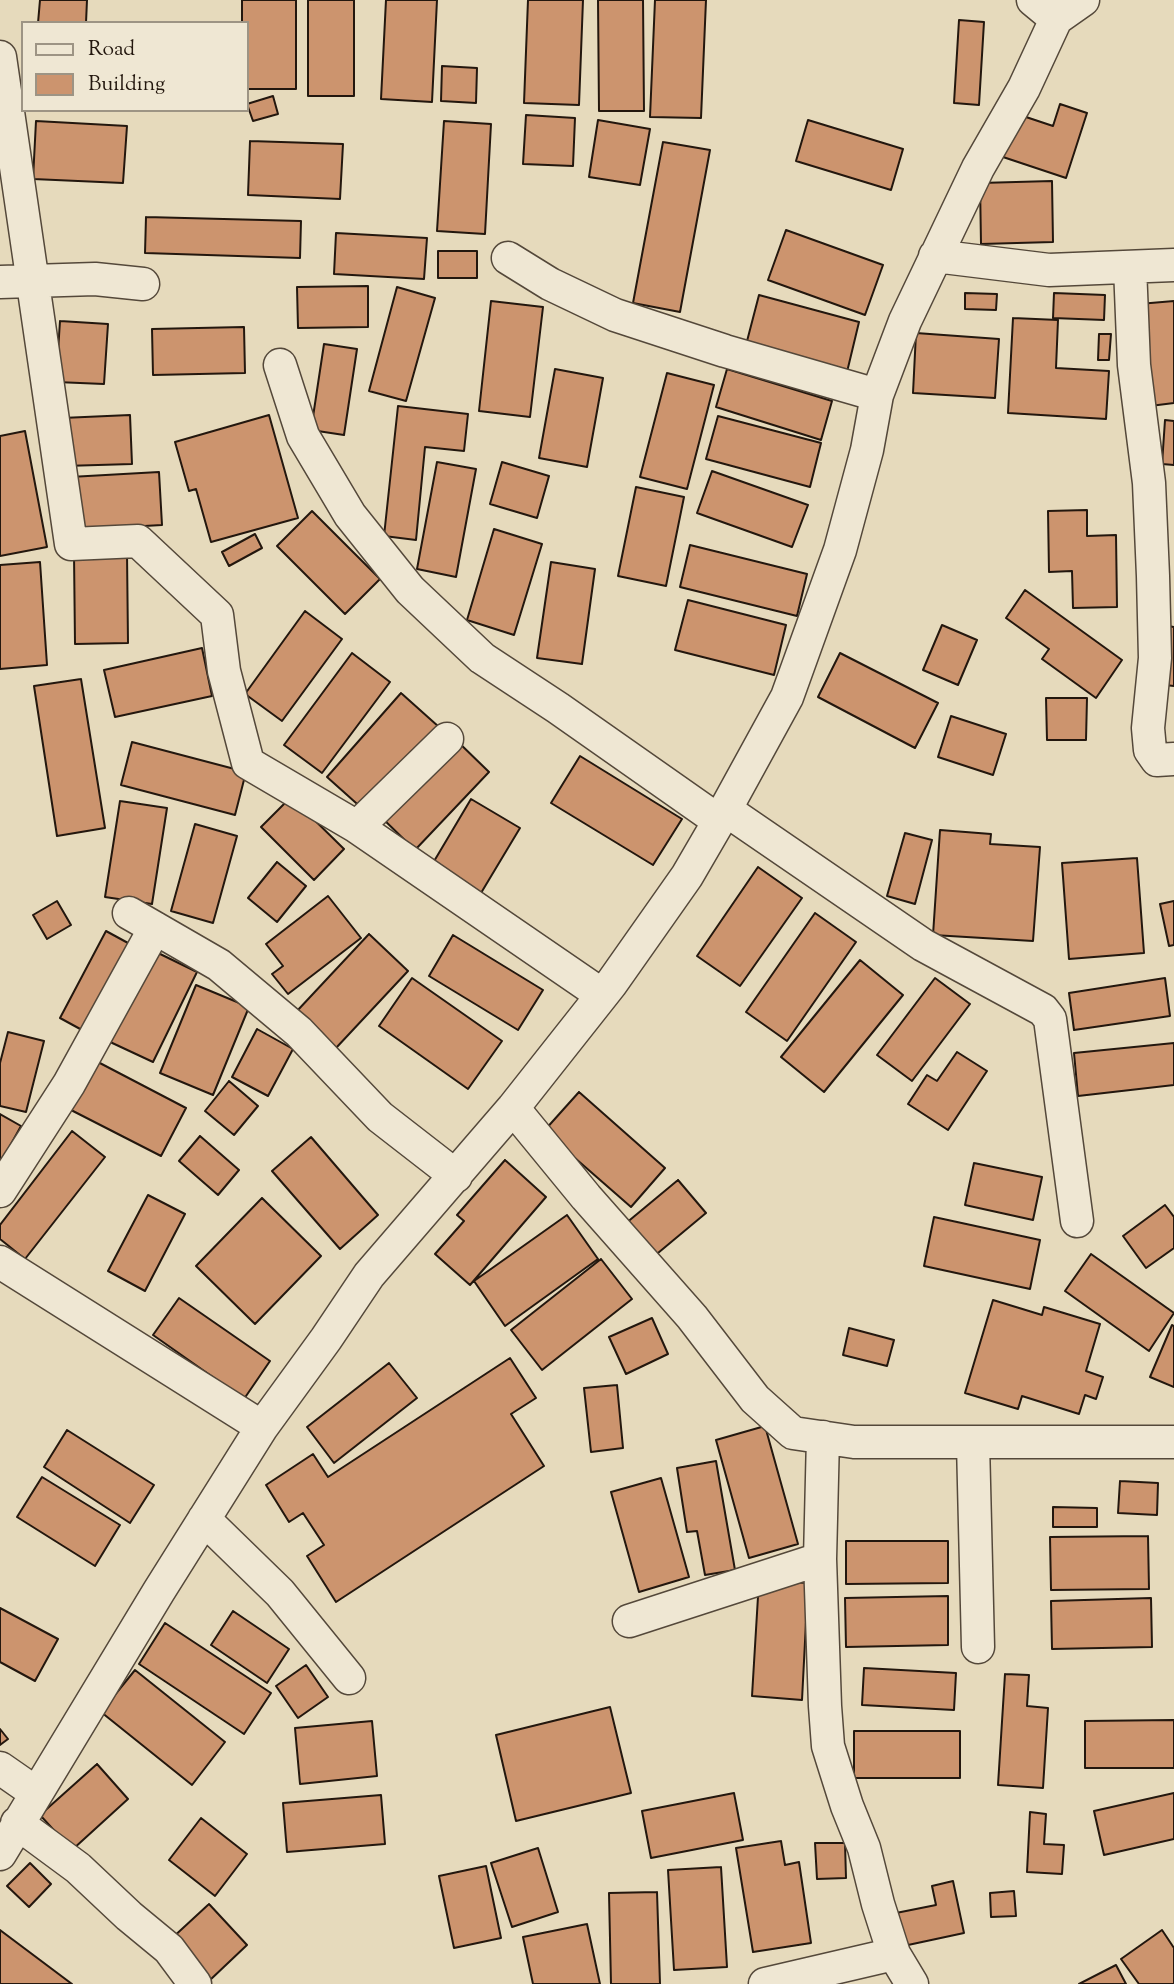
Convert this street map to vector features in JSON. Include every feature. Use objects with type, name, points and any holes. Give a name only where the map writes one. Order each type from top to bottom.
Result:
[{"type":"street","points":[[0,1854],[262,1427],[369,1275],[513,1108],[602,995],[687,876],[723,815],[787,697],[836,562],[867,450],[877,395],[905,321],[978,168],[1024,89],[1045,10],[1083,0]]},
{"type":"street","points":[[0,57],[71,544],[138,541],[217,615],[224,671],[248,763],[357,827],[602,995]]},
{"type":"street","points":[[935,256],[1049,270],[1174,265]]},
{"type":"street","points":[[508,258],[550,284],[615,315],[725,351],[877,395]]},
{"type":"street","points":[[1130,267],[1134,365],[1164,614],[1155,658],[1148,728],[1150,750],[1157,760],[1174,760]]},
{"type":"street","points":[[0,282],[95,279],[143,284]]},
{"type":"street","points":[[280,365],[303,436],[350,515],[410,590],[482,658],[923,944],[1043,1010],[1050,1019],[1077,1221]]},
{"type":"street","points":[[357,827],[447,739]]},
{"type":"street","points":[[0,1191],[69,1084],[142,921],[219,965],[299,1032],[380,1117],[456,1176]]},
{"type":"street","points":[[513,1108],[586,1197],[692,1317],[755,1399],[793,1433],[854,1442],[1174,1442]]},
{"type":"street","points":[[0,1262],[262,1427]]},
{"type":"street","points":[[823,1437],[820,1559],[828,1746],[864,1848],[894,1954],[912,1984]]},
{"type":"street","points":[[973,1443],[978,1647]]},
{"type":"street","points":[[204,1519],[280,1593],[349,1678]]},
{"type":"street","points":[[629,1622],[820,1559]]},
{"type":"street","points":[[0,1768],[36,1793]]},
{"type":"street","points":[[18,1823],[78,1868],[169,1949],[195,1984]]},
{"type":"street","points":[[765,1984],[894,1954]]},
{"type":"building","points":[[40,0],[87,0],[86,21],[38,21]]},
{"type":"building","points":[[242,0],[296,0],[296,89],[248,89],[248,21],[242,21]]},
{"type":"building","points":[[308,0],[354,0],[354,96],[308,96]]},
{"type":"building","points":[[386,0],[437,0],[432,102],[381,99]]},
{"type":"building","points":[[528,0],[583,0],[579,105],[524,103]]},
{"type":"building","points":[[598,0],[643,0],[644,111],[599,111]]},
{"type":"building","points":[[655,0],[706,0],[701,118],[650,117]]},
{"type":"building","points":[[959,20],[984,22],[979,105],[954,103]]},
{"type":"building","points":[[442,66],[477,68],[476,103],[441,101]]},
{"type":"building","points":[[273,96],[278,114],[253,121],[248,104]]},
{"type":"building","points":[[1060,104],[1087,113],[1066,178],[1000,156],[1014,113],[1053,126]]},
{"type":"building","points":[[526,115],[575,118],[573,166],[523,164]]},
{"type":"building","points":[[598,120],[650,129],[640,185],[589,177]]},
{"type":"building","points":[[808,120],[903,149],[891,190],[796,161]]},
{"type":"building","points":[[36,121],[127,126],[123,183],[33,179]]},
{"type":"building","points":[[444,121],[491,124],[485,234],[437,231]]},
{"type":"building","points":[[250,141],[343,144],[340,199],[248,195]]},
{"type":"building","points":[[663,142],[710,150],[680,312],[633,303]]},
{"type":"building","points":[[1052,181],[1053,242],[981,244],[980,183]]},
{"type":"building","points":[[146,217],[301,221],[300,258],[145,253]]},
{"type":"building","points":[[786,230],[883,265],[865,315],[768,280]]},
{"type":"building","points":[[336,233],[427,238],[424,279],[334,274]]},
{"type":"building","points":[[438,251],[477,251],[477,278],[438,278]]},
{"type":"building","points":[[368,286],[368,327],[298,328],[297,287]]},
{"type":"building","points":[[397,287],[435,298],[406,401],[369,391]]},
{"type":"building","points":[[965,293],[997,294],[996,310],[965,309]]},
{"type":"building","points":[[1054,293],[1105,295],[1104,320],[1053,318]]},
{"type":"building","points":[[759,295],[859,322],[847,372],[746,345]]},
{"type":"building","points":[[491,301],[543,307],[530,417],[479,411]]},
{"type":"building","points":[[1174,301],[1174,403],[1150,406],[1139,304]]},
{"type":"building","points":[[1013,318],[1058,320],[1056,368],[1109,371],[1106,419],[1008,413]]},
{"type":"building","points":[[60,321],[108,324],[104,384],[56,382]]},
{"type":"building","points":[[244,327],[245,373],[153,375],[152,329]]},
{"type":"building","points":[[916,333],[999,339],[995,398],[913,393]]},
{"type":"building","points":[[1099,334],[1111,334],[1109,360],[1098,360]]},
{"type":"building","points":[[324,344],[357,349],[344,435],[311,430]]},
{"type":"building","points":[[555,369],[603,378],[587,467],[539,458]]},
{"type":"building","points":[[727,369],[832,401],[821,440],[716,407]]},
{"type":"building","points":[[667,373],[714,385],[687,489],[640,477]]},
{"type":"building","points":[[398,406],[468,414],[464,451],[425,447],[416,540],[384,536]]},
{"type":"building","points":[[130,415],[132,464],[64,466],[62,418]]},
{"type":"building","points":[[269,415],[298,518],[211,542],[196,489],[189,491],[175,442]]},
{"type":"building","points":[[718,416],[821,443],[810,487],[706,459]]},
{"type":"building","points":[[1165,420],[1174,421],[1174,465],[1162,464]]},
{"type":"building","points":[[25,431],[47,547],[0,556],[0,436]]},
{"type":"building","points":[[437,462],[476,469],[456,577],[417,569]]},
{"type":"building","points":[[502,462],[549,476],[537,518],[490,504]]},
{"type":"building","points":[[712,471],[808,505],[792,547],[697,513]]},
{"type":"building","points":[[159,472],[162,525],[73,530],[70,477]]},
{"type":"building","points":[[636,487],[684,497],[666,586],[618,576]]},
{"type":"building","points":[[1087,510],[1087,536],[1116,535],[1117,607],[1073,608],[1072,571],[1049,572],[1048,511]]},
{"type":"building","points":[[312,511],[380,579],[345,614],[277,546]]},
{"type":"building","points":[[494,529],[542,544],[514,635],[467,620]]},
{"type":"building","points":[[255,534],[262,548],[229,566],[222,552]]},
{"type":"building","points":[[690,545],[807,574],[797,616],[680,587]]},
{"type":"building","points":[[127,553],[128,643],[75,644],[74,554]]},
{"type":"building","points":[[40,562],[47,665],[0,669],[0,565]]},
{"type":"building","points":[[551,562],[595,569],[582,664],[537,658]]},
{"type":"building","points":[[1025,590],[1122,660],[1096,698],[1042,659],[1049,649],[1006,618]]},
{"type":"building","points":[[688,600],[786,625],[774,675],[675,650]]},
{"type":"building","points":[[305,611],[342,639],[282,721],[245,694]]},
{"type":"building","points":[[942,625],[977,640],[958,685],[923,670]]},
{"type":"building","points":[[1168,626],[1174,627],[1174,686],[1165,685]]},
{"type":"building","points":[[202,648],[212,696],[115,717],[104,670]]},
{"type":"building","points":[[352,653],[390,682],[322,773],[284,745]]},
{"type":"building","points":[[840,653],[938,703],[915,748],[818,697]]},
{"type":"building","points":[[81,679],[105,828],[57,836],[34,686]]},
{"type":"building","points":[[401,693],[439,727],[365,811],[327,777]]},
{"type":"building","points":[[1046,698],[1087,698],[1086,740],[1047,740]]},
{"type":"building","points":[[951,716],[1006,734],[993,775],[938,757]]},
{"type":"building","points":[[454,738],[489,772],[415,850],[380,816]]},
{"type":"building","points":[[132,742],[246,772],[235,815],[121,785]]},
{"type":"building","points":[[580,756],[682,819],[653,865],[551,803]]},
{"type":"building","points":[[291,797],[344,849],[314,880],[261,827]]},
{"type":"building","points":[[471,799],[520,828],[478,898],[430,868]]},
{"type":"building","points":[[120,801],[167,808],[152,904],[105,897]]},
{"type":"building","points":[[195,824],[237,836],[213,923],[171,911]]},
{"type":"building","points":[[940,830],[991,834],[990,844],[1040,847],[1033,941],[933,935]]},
{"type":"building","points":[[905,833],[932,840],[915,904],[887,896]]},
{"type":"building","points":[[1137,858],[1144,953],[1069,959],[1062,863]]},
{"type":"building","points":[[277,862],[306,886],[277,922],[248,898]]},
{"type":"building","points":[[758,867],[802,898],[740,986],[697,956]]},
{"type":"building","points":[[328,896],[361,938],[288,994],[272,974],[283,966],[266,944]]},
{"type":"building","points":[[57,901],[71,925],[47,939],[33,915]]},
{"type":"building","points":[[1174,901],[1174,945],[1169,946],[1160,904]]},
{"type":"building","points":[[815,913],[856,942],[787,1041],[746,1012]]},
{"type":"building","points":[[106,931],[139,949],[93,1036],[60,1018]]},
{"type":"building","points":[[369,934],[408,971],[336,1048],[297,1011]]},
{"type":"building","points":[[453,935],[543,990],[518,1030],[429,976]]},
{"type":"building","points":[[152,950],[197,972],[153,1062],[108,1041]]},
{"type":"building","points":[[860,960],[903,995],[824,1092],[781,1057]]},
{"type":"building","points":[[412,978],[502,1041],[468,1089],[379,1026]]},
{"type":"building","points":[[935,978],[970,1004],[912,1081],[877,1055]]},
{"type":"building","points":[[1165,978],[1170,1016],[1074,1030],[1069,993]]},
{"type":"building","points":[[196,985],[249,1007],[213,1095],[160,1073]]},
{"type":"building","points":[[257,1029],[293,1049],[268,1096],[232,1077]]},
{"type":"building","points":[[8,1032],[44,1041],[26,1112],[0,1106],[0,1063]]},
{"type":"building","points":[[1174,1043],[1174,1085],[1078,1096],[1074,1053]]},
{"type":"building","points":[[957,1052],[987,1071],[948,1130],[908,1104],[927,1075],[937,1081]]},
{"type":"building","points":[[96,1061],[186,1108],[161,1156],[71,1110]]},
{"type":"building","points":[[229,1081],[258,1106],[234,1135],[205,1111]]},
{"type":"building","points":[[579,1092],[665,1168],[631,1207],[544,1131]]},
{"type":"building","points":[[0,1114],[21,1126],[0,1164]]},
{"type":"building","points":[[72,1131],[105,1157],[25,1259],[0,1239],[0,1225]]},
{"type":"building","points":[[200,1136],[239,1170],[218,1195],[179,1161]]},
{"type":"building","points":[[311,1137],[378,1215],[340,1249],[272,1171]]},
{"type":"building","points":[[505,1160],[546,1197],[470,1285],[435,1254],[464,1221],[457,1215]]},
{"type":"building","points":[[974,1163],[1042,1177],[1033,1220],[965,1205]]},
{"type":"building","points":[[678,1180],[706,1213],[652,1258],[625,1224]]},
{"type":"building","points":[[148,1195],[185,1214],[145,1291],[108,1271]]},
{"type":"building","points":[[262,1198],[321,1256],[255,1324],[196,1266]]},
{"type":"building","points":[[1165,1205],[1174,1217],[1174,1248],[1146,1268],[1123,1236]]},
{"type":"building","points":[[567,1215],[598,1259],[505,1326],[474,1281]]},
{"type":"building","points":[[934,1217],[1040,1240],[1030,1289],[924,1266]]},
{"type":"building","points":[[1091,1254],[1174,1313],[1149,1351],[1065,1291]]},
{"type":"building","points":[[601,1259],[632,1299],[542,1370],[511,1330]]},
{"type":"building","points":[[179,1298],[270,1361],[244,1399],[153,1335]]},
{"type":"building","points":[[993,1300],[1042,1315],[1044,1307],[1100,1324],[1086,1371],[1103,1377],[1096,1399],[1085,1395],[1079,1414],[1022,1396],[1018,1409],[965,1393]]},
{"type":"building","points":[[652,1318],[668,1354],[626,1374],[609,1337]]},
{"type":"building","points":[[1172,1325],[1174,1326],[1174,1387],[1150,1377]]},
{"type":"building","points":[[849,1328],[894,1340],[887,1366],[843,1355]]},
{"type":"building","points":[[510,1358],[536,1398],[511,1414],[544,1466],[336,1602],[307,1556],[324,1545],[303,1513],[289,1522],[266,1485],[313,1454],[328,1477]]},
{"type":"building","points":[[389,1363],[417,1398],[334,1463],[307,1427]]},
{"type":"building","points":[[617,1385],[623,1448],[591,1452],[584,1388]]},
{"type":"building","points":[[765,1426],[798,1544],[749,1558],[716,1440]]},
{"type":"building","points":[[67,1430],[154,1485],[130,1523],[44,1467]]},
{"type":"building","points":[[716,1461],[735,1570],[705,1575],[697,1531],[687,1532],[677,1468]]},
{"type":"building","points":[[42,1477],[120,1525],[95,1566],[17,1517]]},
{"type":"building","points":[[661,1478],[689,1577],[639,1592],[611,1492]]},
{"type":"building","points":[[1120,1481],[1158,1483],[1157,1515],[1118,1513]]},
{"type":"building","points":[[1053,1507],[1097,1508],[1097,1527],[1053,1527]]},
{"type":"building","points":[[1148,1536],[1149,1589],[1051,1590],[1050,1537]]},
{"type":"building","points":[[846,1541],[948,1541],[948,1583],[846,1584]]},
{"type":"building","points":[[759,1580],[808,1583],[802,1700],[752,1696]]},
{"type":"building","points":[[948,1596],[948,1645],[846,1647],[845,1598]]},
{"type":"building","points":[[1151,1598],[1152,1647],[1052,1649],[1051,1601]]},
{"type":"building","points":[[0,1608],[58,1639],[35,1681],[0,1662]]},
{"type":"building","points":[[233,1611],[289,1649],[267,1683],[211,1645]]},
{"type":"building","points":[[165,1623],[271,1693],[244,1734],[139,1664]]},
{"type":"building","points":[[306,1665],[328,1697],[298,1718],[276,1686]]},
{"type":"building","points":[[864,1668],[956,1673],[954,1710],[862,1705]]},
{"type":"building","points":[[135,1670],[225,1742],[192,1785],[101,1712]]},
{"type":"building","points":[[1005,1674],[1029,1675],[1027,1706],[1048,1708],[1043,1788],[998,1785]]},
{"type":"building","points":[[610,1707],[631,1793],[516,1821],[496,1735]]},
{"type":"building","points":[[1174,1720],[1174,1768],[1085,1768],[1085,1721]]},
{"type":"building","points":[[372,1721],[377,1776],[300,1784],[295,1728]]},
{"type":"building","points":[[0,1729],[8,1739],[0,1745]]},
{"type":"building","points":[[854,1731],[960,1731],[960,1778],[854,1778]]},
{"type":"building","points":[[97,1764],[128,1799],[72,1850],[40,1815]]},
{"type":"building","points":[[734,1793],[743,1840],[651,1858],[642,1811]]},
{"type":"building","points":[[1174,1793],[1174,1839],[1104,1855],[1094,1811]]},
{"type":"building","points":[[381,1795],[385,1844],[287,1852],[283,1803]]},
{"type":"building","points":[[1030,1812],[1046,1814],[1044,1844],[1064,1845],[1062,1874],[1027,1872]]},
{"type":"building","points":[[201,1818],[247,1854],[215,1896],[169,1860]]},
{"type":"building","points":[[781,1841],[785,1865],[799,1862],[811,1943],[753,1952],[736,1848]]},
{"type":"building","points":[[815,1843],[845,1843],[846,1878],[817,1879]]},
{"type":"building","points":[[538,1848],[558,1912],[512,1927],[491,1863]]},
{"type":"building","points":[[30,1863],[51,1884],[29,1907],[7,1886]]},
{"type":"building","points":[[486,1866],[501,1938],[454,1948],[439,1876]]},
{"type":"building","points":[[721,1867],[727,1967],[674,1970],[668,1870]]},
{"type":"building","points":[[953,1881],[964,1933],[894,1948],[886,1915],[936,1905],[932,1886]]},
{"type":"building","points":[[1014,1891],[1016,1916],[991,1917],[990,1893]]},
{"type":"building","points":[[657,1892],[660,1984],[611,1984],[609,1893]]},
{"type":"building","points":[[209,1904],[247,1945],[209,1981],[170,1940]]},
{"type":"building","points":[[587,1924],[600,1984],[533,1984],[523,1937]]},
{"type":"building","points":[[0,1930],[72,1984],[0,1984]]},
{"type":"building","points":[[1162,1930],[1174,1948],[1174,1984],[1139,1984],[1121,1959]]},
{"type":"building","points":[[1116,1965],[1126,1984],[1079,1984]]}]
